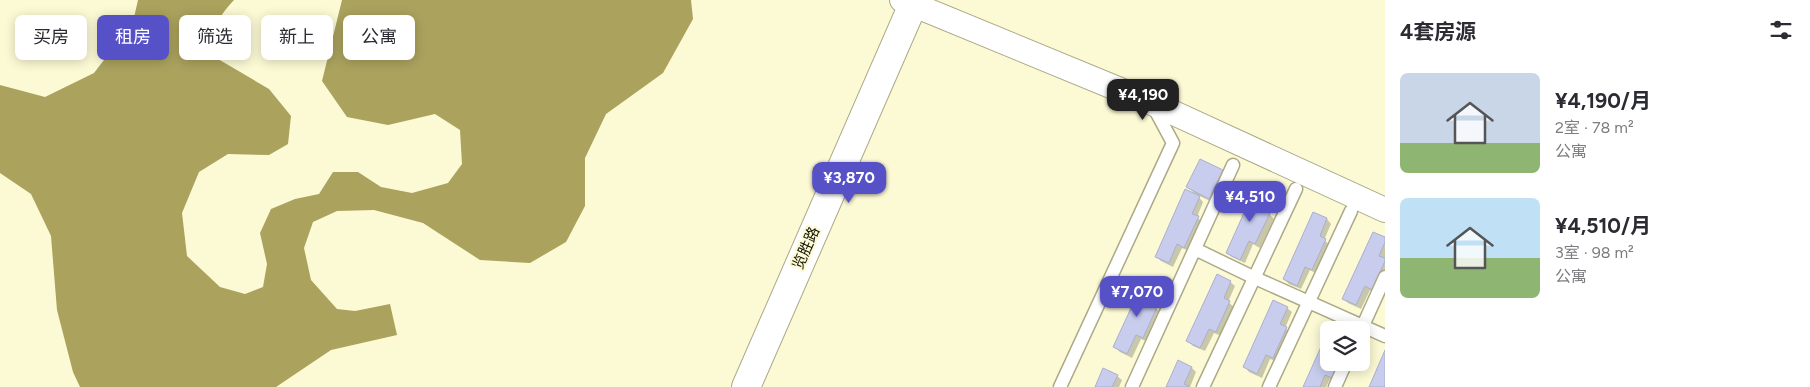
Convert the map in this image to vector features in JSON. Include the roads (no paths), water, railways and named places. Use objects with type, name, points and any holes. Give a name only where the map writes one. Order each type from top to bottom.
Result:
[{"type":"main road","name":"览胜路","points":[[746,387],[910,1]]},
{"type":"street","points":[[910,1],[1152,104],[1385,210]]},
{"type":"lane","points":[[1060,387],[1173,143],[1152,104]]},
{"type":"lane","points":[[1132,387],[1233,165]]},
{"type":"lane","points":[[1203,387],[1296,189]]},
{"type":"lane","points":[[1269,387],[1351,210]]},
{"type":"lane","points":[[1195,249],[1348,321]]},
{"type":"lane","points":[[1365,321],[1385,277]]},
{"type":"lane","points":[[1370,331],[1385,336]]},
{"type":"lane","points":[[1334,387],[1342,371]]}]
